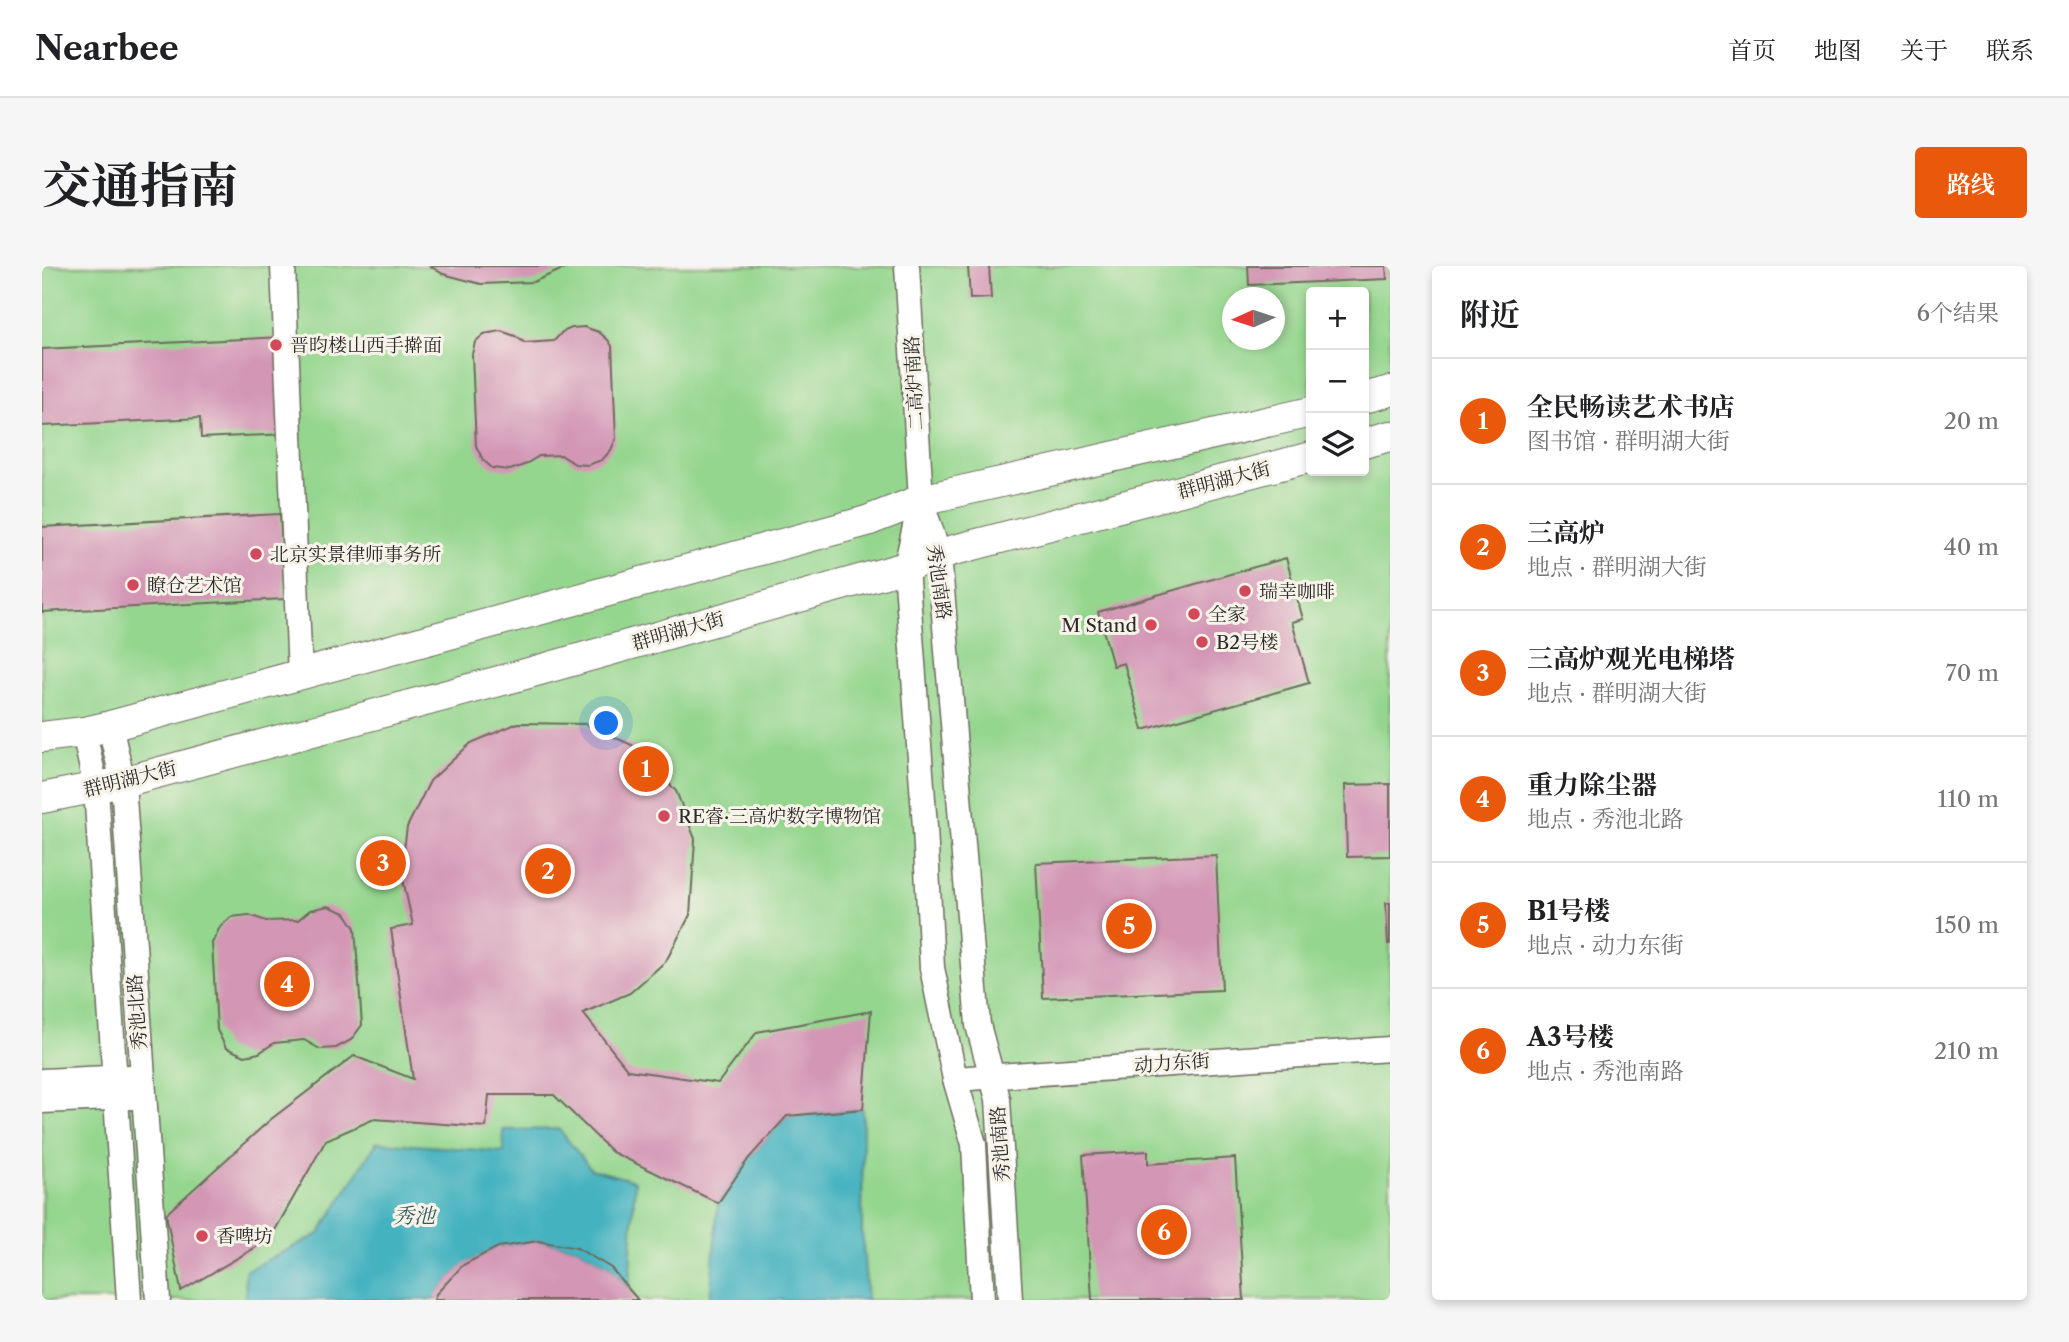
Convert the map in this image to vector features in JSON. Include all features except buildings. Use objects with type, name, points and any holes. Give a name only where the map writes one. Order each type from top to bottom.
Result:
[{"type":"main road","points":[[1369,397],[1390,391]]},
{"type":"main road","points":[[42,737],[97,729],[300,676],[867,521],[920,500],[1307,413]]},
{"type":"main road","points":[[1369,442],[1390,436]]},
{"type":"main road","name":"群明湖大街","points":[[42,798],[110,785],[518,676],[906,567],[939,555],[1306,458]]},
{"type":"street","points":[[283,266],[300,676]]},
{"type":"street","name":"二高炉南路","points":[[907,266],[920,500]]},
{"type":"street","name":"秀池南路","points":[[920,500],[939,555],[978,1025],[998,1098],[1010,1300]]},
{"type":"street","name":"秀池南路","points":[[920,500],[906,567],[925,827],[932,968],[955,1079],[974,1144],[982,1300]]},
{"type":"street","name":"秀池北路","points":[[97,729],[110,785],[142,1086],[158,1300]]},
{"type":"street","name":"秀池北路","points":[[110,785],[115,1088],[129,1300]]},
{"type":"street","name":"动力东街","points":[[955,1079],[1390,1049]]},
{"type":"street","points":[[42,1081],[115,1088]]},
{"type":"street","points":[[42,1101],[142,1086]]},
{"type":"green space","points":[[42,266],[1390,266],[1390,1300],[42,1300]]},
{"type":"water","points":[[863,1109],[862,1231],[867,1300],[710,1300],[718,1203],[749,1158],[787,1116]]},
{"type":"water","name":"秀池","points":[[559,1129],[591,1169],[635,1181],[629,1289],[611,1268],[577,1248],[538,1241],[498,1247],[464,1265],[436,1294],[434,1300],[246,1300],[245,1271],[319,1234],[377,1142],[504,1152],[503,1130]]},
{"type":"place","name":"晋昀楼山西手擀面","points":[[276,345]]},
{"type":"place","name":"北京实景律师事务所","points":[[256,554]]},
{"type":"place","name":"瞭仓艺术馆","points":[[133,585]]},
{"type":"place","name":"瑞幸咖啡","points":[[1245,591]]},
{"type":"place","name":"全家","points":[[1194,614]]},
{"type":"place","name":"M Stand","points":[[1151,625]]},
{"type":"place","name":"B2号楼","points":[[1202,642]]},
{"type":"place","name":"全民畅读艺术书店","points":[[646,769]]},
{"type":"place","name":"RE睿·三高炉数字博物馆","points":[[664,816]]},
{"type":"place","name":"三高炉观光电梯塔","points":[[383,863]]},
{"type":"place","name":"三高炉","points":[[548,871]]},
{"type":"place","name":"B1号楼","points":[[1129,926]]},
{"type":"place","name":"重力除尘器","points":[[287,984]]},
{"type":"place","name":"A3号楼","points":[[1164,1232]]},
{"type":"place","name":"香啤坊","points":[[202,1236]]}]
